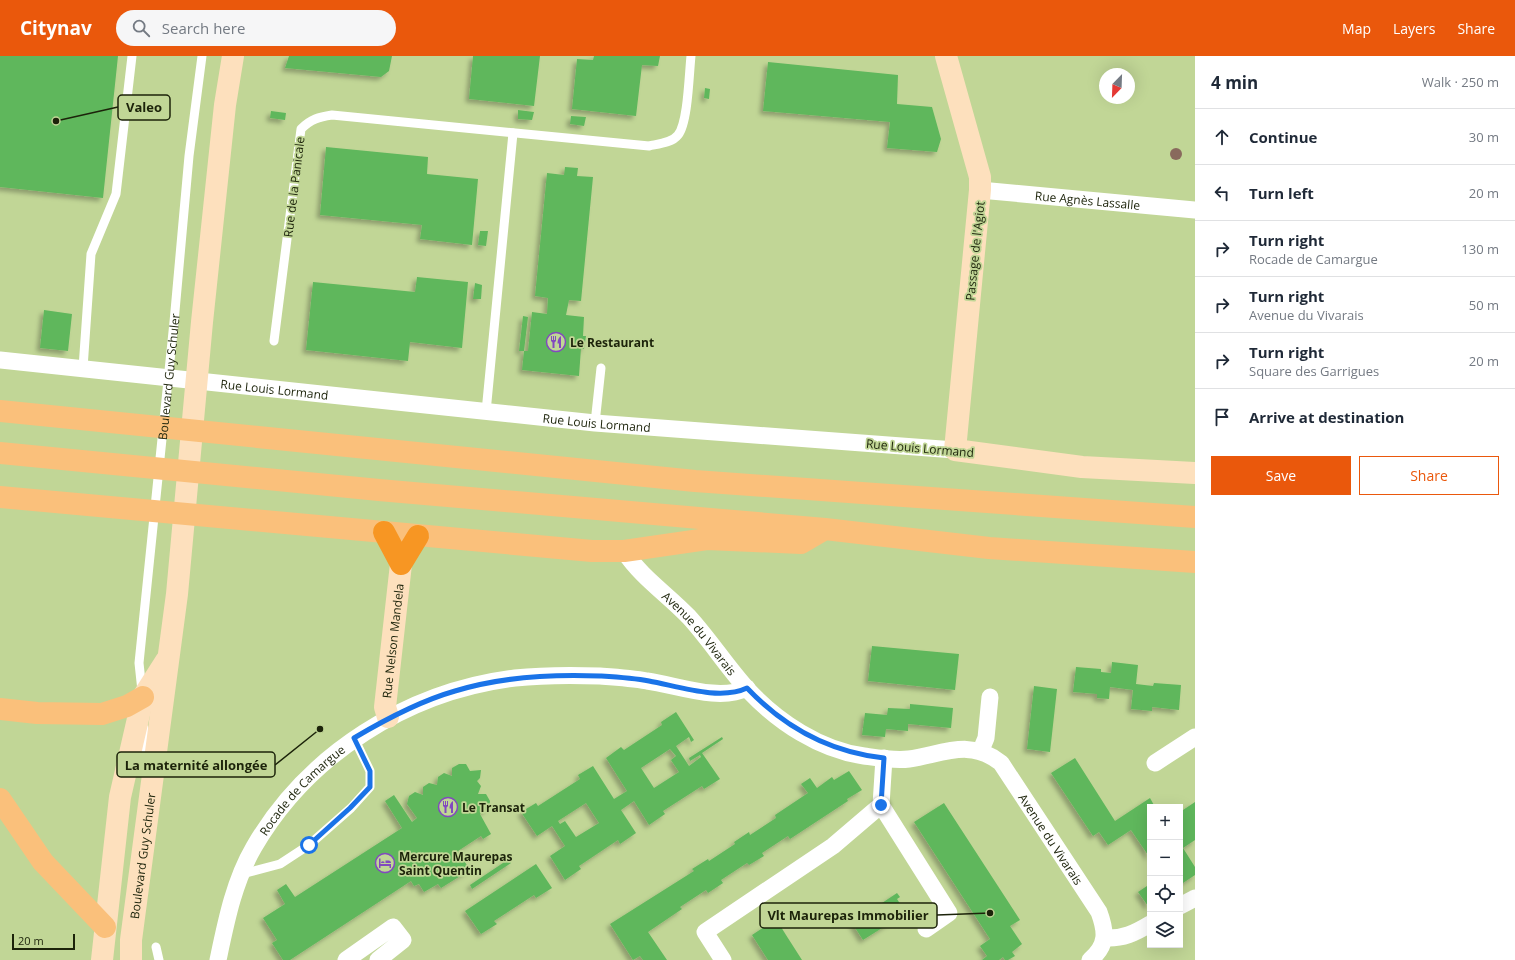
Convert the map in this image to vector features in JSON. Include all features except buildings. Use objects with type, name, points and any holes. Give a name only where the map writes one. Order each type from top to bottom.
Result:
[{"type":"highway","points":[[384,532],[402,564]]},
{"type":"highway","points":[[402,564],[418,536]]},
{"type":"main road","points":[[0,411],[696,481],[1195,517]]},
{"type":"main road","points":[[0,453],[386,490],[824,529],[989,548],[1195,562]]},
{"type":"main road","points":[[5,500],[592,551],[624,551],[707,539],[801,543],[824,529]]},
{"type":"main road","points":[[0,709],[37,713],[102,714],[127,706],[143,697]]},
{"type":"main road","points":[[0,799],[43,862],[105,926]]},
{"type":"street","name":"Boulevard Guy Schuler","points":[[131,960],[131,940],[177,594],[202,322],[225,105],[234,56]]},
{"type":"street","name":"Passage de l'Agiot","points":[[946,56],[980,177],[980,190],[954,450]]},
{"type":"street","name":"Rue Agnès Lassalle","points":[[980,190],[1195,210]]},
{"type":"street","name":"Rue Louis Lormand","points":[[0,360],[594,423],[954,450],[1082,467],[1195,473]]},
{"type":"street","name":"Avenue du Vivarais","points":[[624,551],[633,565],[681,609],[708,637],[747,688],[772,713],[802,733],[834,748],[862,756],[908,759],[964,748],[981,750],[1001,763],[1013,778],[1099,912],[1104,927],[1105,938]]},
{"type":"street","name":"Rue Nelson Mandela","points":[[388,717],[385,707],[402,564]]},
{"type":"street","name":"Boulevard Guy Schuler","points":[[102,960],[120,797],[143,697],[169,657]]},
{"type":"street","name":"Rocade de Camargue","points":[[218,960],[225,924],[242,874],[254,848],[283,805],[320,766],[354,738],[388,717],[456,690],[515,678],[601,676],[647,680],[691,690],[733,694],[747,688]]},
{"type":"street","points":[[981,750],[986,738],[990,697]]},
{"type":"street","points":[[1155,763],[1195,737]]},
{"type":"street","points":[[884,758],[881,805],[949,913],[926,929]]},
{"type":"street","points":[[723,960],[705,932],[833,846],[881,805]]},
{"type":"street","points":[[1183,904],[1195,898]]},
{"type":"street","points":[[1090,960],[1102,947],[1105,938],[1118,939],[1132,935],[1147,926]]},
{"type":"street","points":[[346,960],[393,927],[403,940],[378,960]]},
{"type":"lane","points":[[83,368],[92,254],[116,194],[132,56]]},
{"type":"lane","name":"Boulevard Guy Schuler","points":[[143,697],[139,664],[148,588],[189,156],[202,56]]},
{"type":"lane","name":"Rue de la Panicale","points":[[274,341],[301,129],[308,122],[316,117],[332,115],[649,146],[666,142],[678,136],[684,125],[691,56]]},
{"type":"lane","points":[[486,412],[513,133]]},
{"type":"lane","points":[[594,423],[601,368]]},
{"type":"lane","points":[[143,697],[146,754],[140,808],[144,841]]},
{"type":"lane","points":[[242,874],[280,864],[309,845],[350,808],[370,787],[370,771],[354,738]]},
{"type":"lane","points":[[156,947],[159,960]]},
{"type":"place","name":"Valeo","points":[[56,121]]},
{"type":"place","name":"Le Restaurant","points":[[556,342]]},
{"type":"place","name":"La maternité allongée","points":[[320,729]]},
{"type":"place","name":"Le Transat","points":[[448,807]]},
{"type":"place","name":"Mercure Maurepas Saint Quentin","points":[[385,863]]},
{"type":"place","name":"Vlt Maurepas Immobilier","points":[[990,913]]},
{"type":"route","points":[[309,845],[350,808],[370,787],[370,771],[354,738],[388,717],[456,690],[515,678],[601,676],[647,680],[691,690],[733,694],[747,688],[772,713],[802,733],[834,748],[862,756],[884,758],[881,805]]}]
